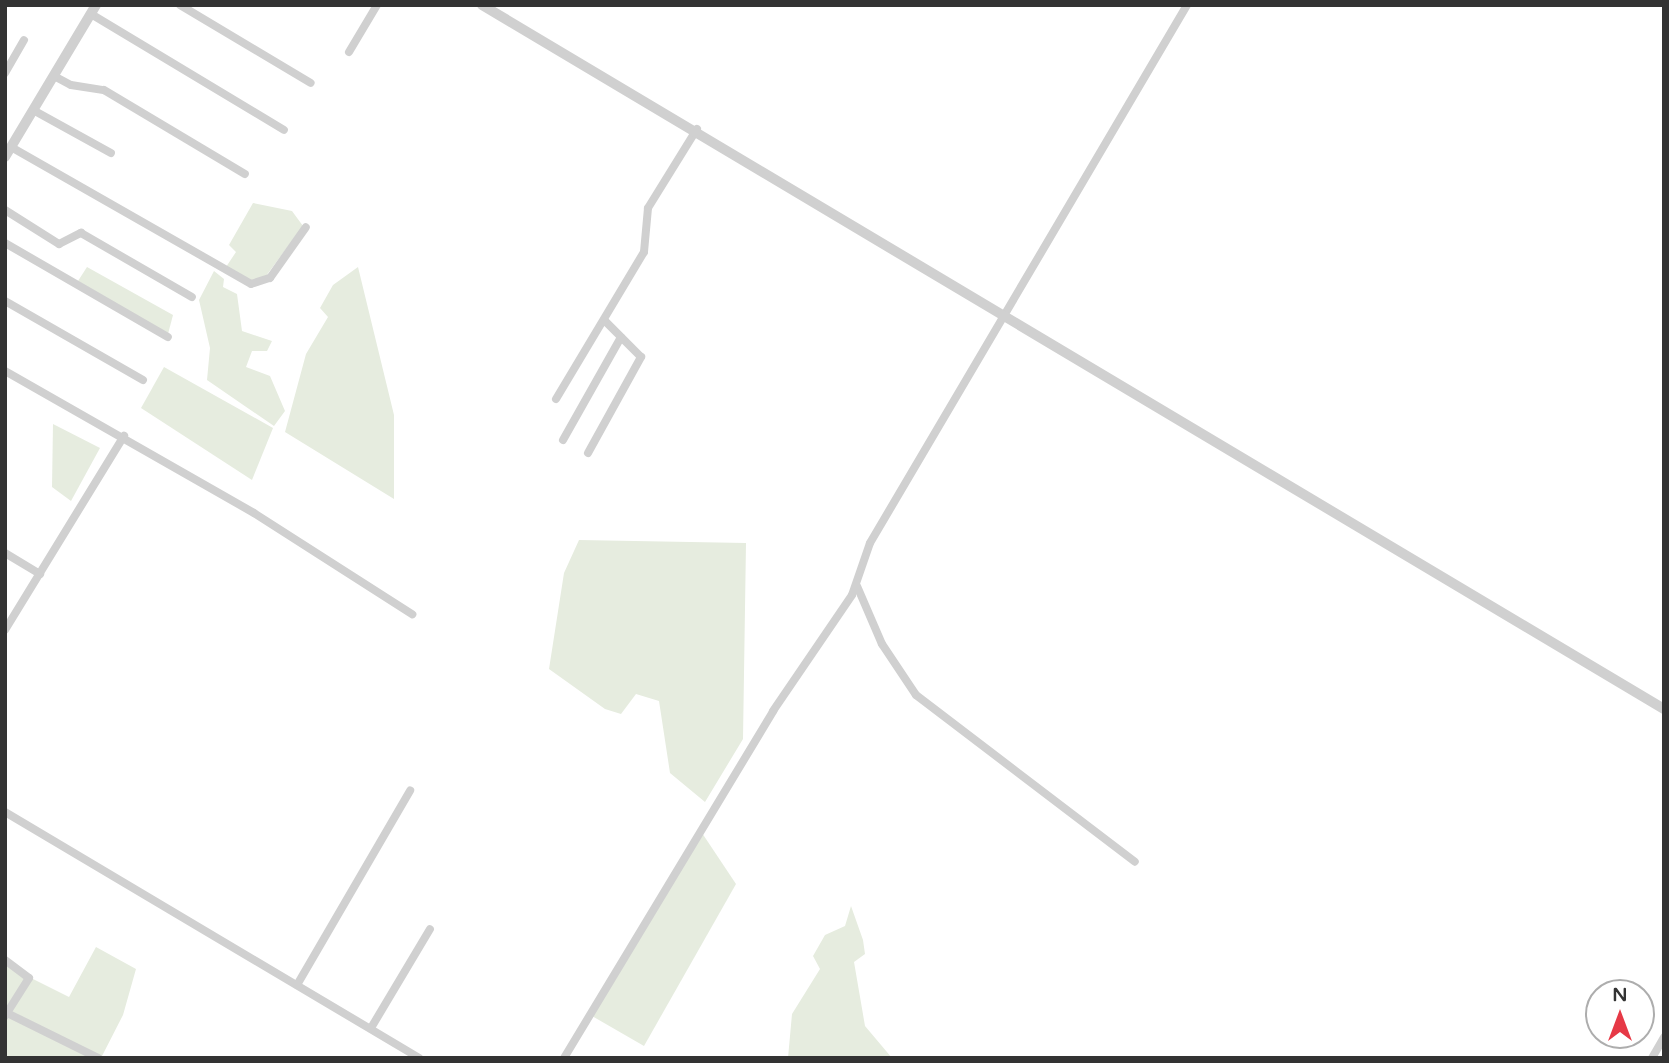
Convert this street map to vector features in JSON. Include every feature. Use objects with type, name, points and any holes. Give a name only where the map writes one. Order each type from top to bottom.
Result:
[{"type":"street","points":[[180,5],[311,83]]},
{"type":"street","points":[[349,52],[377,5]]},
{"type":"street","points":[[482,5],[697,129],[1664,709]]},
{"type":"street","points":[[564,1058],[773,711],[857,586],[866,550],[1005,316],[1069,198],[1188,5]]},
{"type":"street","points":[[284,130],[94,10],[7,149],[251,284],[270,278],[306,227]]},
{"type":"street","points":[[5,73],[24,40]]},
{"type":"street","points":[[54,76],[71,85],[104,90],[245,174]]},
{"type":"street","points":[[33,110],[111,153]]},
{"type":"street","points":[[556,399],[644,252],[649,208],[697,129]]},
{"type":"street","points":[[5,210],[59,244],[80,233],[192,297]]},
{"type":"street","points":[[5,243],[168,337]]},
{"type":"street","points":[[5,301],[143,380]]},
{"type":"street","points":[[588,453],[640,359],[605,321]]},
{"type":"street","points":[[563,440],[621,337]]},
{"type":"street","points":[[5,371],[124,436],[412,614]]},
{"type":"street","points":[[5,629],[124,436]]},
{"type":"street","points":[[5,553],[40,574]]},
{"type":"street","points":[[857,586],[882,644],[916,695],[1135,862]]},
{"type":"street","points":[[297,985],[410,791]]},
{"type":"street","points":[[5,812],[421,1058]]},
{"type":"street","points":[[371,1028],[430,929]]},
{"type":"street","points":[[5,960],[29,978],[6,1014],[98,1058]]},
{"type":"street","points":[[1652,1058],[1664,1037]]},
{"type":"shaded area","points":[[253,203],[292,211],[303,226],[263,280],[251,281],[226,267],[236,252],[229,245]]},
{"type":"shaded area","points":[[87,267],[173,315],[168,334],[78,281]]},
{"type":"shaded area","points":[[358,267],[394,415],[394,499],[285,432],[306,354],[328,317],[320,308],[333,285]]},
{"type":"shaded area","points":[[214,271],[224,279],[223,287],[237,294],[242,331],[272,341],[267,351],[252,351],[246,367],[270,376],[285,411],[274,426],[207,380],[210,348],[199,300]]},
{"type":"shaded area","points":[[164,367],[273,428],[252,480],[141,408]]},
{"type":"shaded area","points":[[53,424],[100,448],[71,501],[52,487]]},
{"type":"shaded area","points":[[579,540],[746,543],[743,739],[705,802],[670,773],[659,701],[636,694],[621,714],[605,709],[549,669],[564,573]]},
{"type":"shaded area","points":[[702,833],[736,884],[644,1046],[592,1016]]},
{"type":"shaded area","points":[[851,906],[865,954],[854,962],[865,1026],[892,1058],[788,1058],[792,1014],[820,969],[813,956],[825,935],[845,926]]},
{"type":"shaded area","points":[[96,947],[136,969],[123,1015],[101,1058],[5,1058],[5,965],[69,997]]}]
